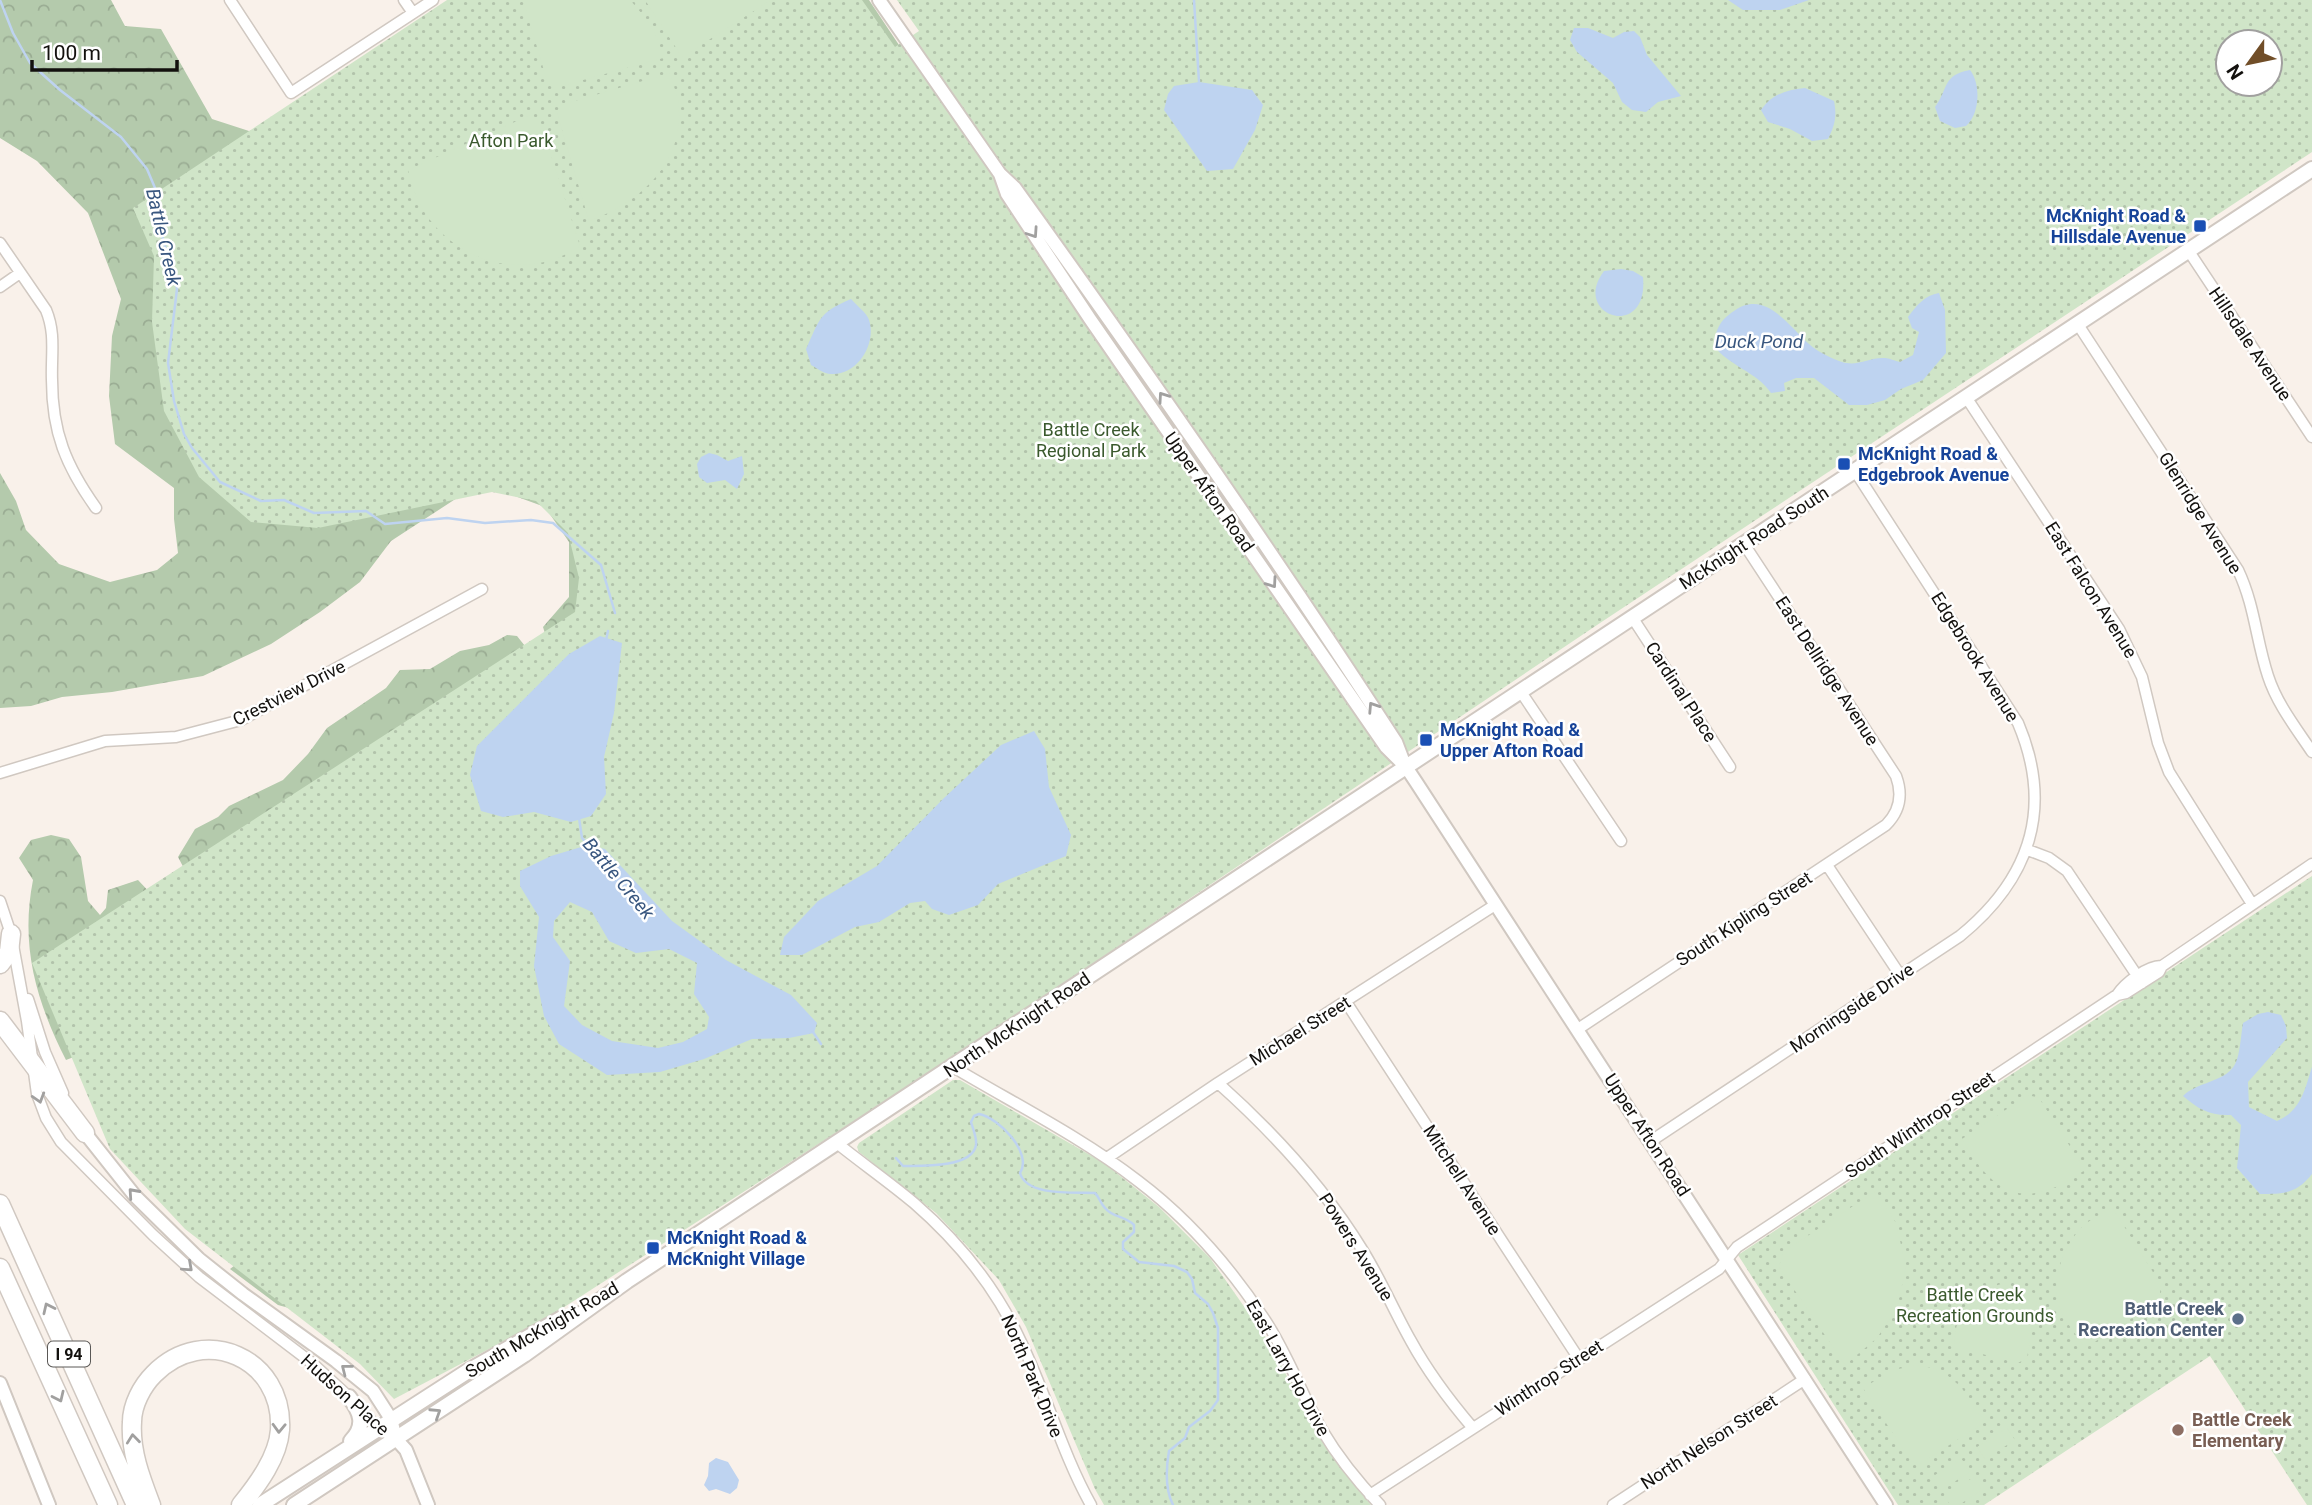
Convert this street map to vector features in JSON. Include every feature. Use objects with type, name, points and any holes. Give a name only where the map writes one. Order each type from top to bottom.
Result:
[{"type":"highway","points":[[0,964],[9,952],[11,934]]},
{"type":"highway","points":[[0,1021],[85,1133]]},
{"type":"highway","name":"I 94","points":[[0,1204],[136,1505]]},
{"type":"highway","name":"I 94","points":[[0,1268],[108,1505]]},
{"type":"highway","points":[[151,1505],[138,1470],[132,1442],[131,1421],[135,1404],[150,1377],[165,1363],[189,1351],[202,1349],[229,1352],[247,1361],[266,1380],[277,1404],[280,1430],[275,1452],[241,1505]]},
{"type":"main road","name":"McKnight Road South","points":[[1406,767],[2312,169]]},
{"type":"main road","name":"North McKnight Road","points":[[627,1281],[1406,767]]},
{"type":"main road","name":"South McKnight Road","points":[[260,1505],[468,1371],[627,1281]]},
{"type":"main road","name":"South McKnight Road","points":[[294,1505],[524,1355],[627,1281]]},
{"type":"main road","points":[[340,1452],[357,1435],[360,1427],[359,1409],[349,1396]]},
{"type":"street","points":[[230,0],[291,93],[433,0]]},
{"type":"street","points":[[404,0],[413,13]]},
{"type":"street","name":"Upper Afton Road","points":[[879,0],[1000,174],[1007,194],[1083,309],[1386,747],[1406,767],[1805,1379],[1881,1503]]},
{"type":"street","points":[[0,243],[51,321],[52,393],[58,436],[74,476],[96,508]]},
{"type":"street","name":"Hillsdale Avenue","points":[[2188,250],[2312,437]]},
{"type":"street","points":[[0,286],[20,273]]},
{"type":"street","name":"Glenridge Avenue","points":[[2077,323],[2238,570],[2253,606],[2271,684],[2280,704],[2312,752]]},
{"type":"street","name":"East Falcon Avenue","points":[[1966,397],[2119,629],[2142,677],[2158,743],[2169,772],[2252,904]]},
{"type":"street","name":"Edgebrook Avenue","points":[[1855,471],[2018,723],[2034,777],[2033,823],[2028,850]]},
{"type":"street","name":"East Dellridge Avenue","points":[[1744,544],[1896,776],[1900,791],[1899,802]]},
{"type":"street","name":"Crestview Drive","points":[[0,773],[104,741],[176,737],[241,720],[482,589]]},
{"type":"street","name":"Cardinal Place","points":[[1632,617],[1730,767]]},
{"type":"street","points":[[1521,692],[1620,841]]},
{"type":"street","name":"South Kipling Street","points":[[1578,1029],[1886,825],[1893,817],[1899,802]]},
{"type":"street","points":[[2028,850],[2049,858],[2067,871],[2140,980]]},
{"type":"street","name":"Morningside Drive","points":[[1651,1141],[1960,936],[1979,921],[2007,889],[2028,850]]},
{"type":"street","name":"South Winthrop Street","points":[[1726,1258],[1737,1247],[2117,995],[2126,993],[2140,980],[2159,972],[2162,966],[2312,864]]},
{"type":"street","points":[[1827,865],[1899,975]]},
{"type":"street","name":"Hudson Place","points":[[0,901],[45,1052],[85,1133],[135,1196],[184,1244],[243,1294],[358,1378],[378,1397],[391,1419],[396,1439]]},
{"type":"street","name":"Michael Street","points":[[1107,1158],[1218,1083],[1495,905]]},
{"type":"street","name":"Hudson Place","points":[[11,934],[37,1094],[46,1118],[65,1147],[199,1277],[312,1363],[349,1396],[378,1428],[396,1439]]},
{"type":"street","name":"Mitchell Avenue","points":[[1346,1002],[1578,1359]]},
{"type":"street","name":"East Larry Ho Drive","points":[[953,1068],[1107,1158],[1140,1182],[1188,1224],[1264,1318],[1339,1457],[1380,1505]]},
{"type":"street","name":"Powers Avenue","points":[[1218,1083],[1274,1136],[1323,1192],[1364,1253],[1412,1343],[1448,1399],[1472,1427]]},
{"type":"street","name":"North Park Drive","points":[[838,1144],[913,1203],[977,1268],[1022,1343],[1066,1454],[1090,1505]]},
{"type":"street","name":"Winthrop Street","points":[[1370,1495],[1719,1269],[1726,1258]]},
{"type":"street","name":"North Nelson Street","points":[[1613,1505],[1805,1379]]},
{"type":"street","points":[[0,1383],[49,1505]]},
{"type":"street","points":[[396,1439],[406,1450],[428,1505]]},
{"type":"green space","name":"Afton Park","points":[[0,0],[111,0],[125,26],[161,29],[212,119],[249,131],[831,0],[869,0],[907,57],[322,1317],[278,1305],[230,1269],[244,1258],[92,1050],[66,1060],[46,1016],[33,973],[28,928],[33,880],[19,858],[31,840],[51,835],[69,839],[81,857],[88,901],[100,915],[106,908],[108,890],[138,880],[155,898],[189,878],[178,857],[195,829],[218,817],[229,806],[283,780],[308,754],[327,728],[386,688],[400,670],[430,669],[460,651],[489,645],[507,635],[517,636],[529,651],[547,640],[543,627],[569,597],[569,542],[545,507],[498,490],[457,498],[391,541],[360,582],[320,612],[271,644],[203,676],[112,692],[62,697],[31,706],[0,708],[0,473],[16,501],[26,530],[59,564],[110,582],[157,570],[178,553],[174,488],[115,444],[109,396],[112,336],[121,299],[88,213],[37,161],[0,138]]},
{"type":"green space","name":"Battle Creek Regional Park","points":[[447,0],[862,0],[895,47],[919,31],[897,0],[2312,0],[2312,152],[1600,623],[943,1064],[544,1320],[394,1399],[360,1364],[185,1229],[110,1149],[32,963],[575,612],[579,578],[568,533],[536,501],[492,492],[318,528],[251,522],[199,477],[164,411],[152,322],[154,256],[133,208]]},
{"type":"green space","points":[[523,0],[630,0],[651,26],[663,58],[554,88],[548,84]]},
{"type":"green space","points":[[645,0],[771,0],[682,57]]},
{"type":"green space","points":[[670,73],[678,100],[679,122],[668,160],[656,176],[626,203],[589,221],[557,113],[561,105]]},
{"type":"green space","name":"Afton Park","points":[[530,115],[540,121],[580,246],[558,258],[535,264],[512,265],[489,261],[448,239],[432,222],[418,201],[408,170]]},
{"type":"green space","name":"Battle Creek Recreation Grounds","points":[[2312,876],[2312,1505],[2307,1505],[2210,1356],[1984,1505],[1898,1505],[1738,1255]]},
{"type":"green space","points":[[953,1080],[960,1080],[1104,1163],[1159,1207],[1210,1258],[1269,1342],[1311,1422],[1340,1467],[1371,1505],[1104,1505],[1026,1327],[999,1280],[936,1213],[859,1152],[857,1147],[859,1143]]},
{"type":"green space","points":[[2028,1095],[2039,1098],[2085,1170],[2046,1191],[2029,1194],[2000,1186],[1974,1159],[1962,1139]]},
{"type":"green space","points":[[1876,1191],[1896,1223],[1906,1267],[1897,1308],[1877,1338],[1845,1365],[1779,1267],[1783,1252]]},
{"type":"green space","points":[[2112,1207],[2161,1285],[2159,1301],[2085,1348],[2061,1311],[2056,1290],[2059,1268],[2080,1229]]},
{"type":"green space","name":"Battle Creek Recreation Grounds","points":[[2001,1284],[2038,1294],[2027,1358],[2018,1363],[1954,1347],[1957,1323],[1966,1306],[1980,1293]]},
{"type":"green space","points":[[1918,1365],[1941,1370],[1961,1387],[1985,1422],[1920,1464],[1911,1461],[1863,1388],[1893,1370]]},
{"type":"green space","points":[[2007,1428],[2015,1440],[1985,1459],[1977,1447]]},
{"type":"green space","points":[[1961,1458],[1970,1472],[1941,1490],[1932,1477]]},
{"type":"green space","points":[[1974,1477],[1982,1490],[1959,1505],[1950,1505],[1944,1495]]},
{"type":"water","points":[[1728,0],[1809,0],[1780,10],[1743,10]]},
{"type":"water","points":[[1574,28],[1588,28],[1613,38],[1624,32],[1634,31],[1640,37],[1647,55],[1681,96],[1658,102],[1646,112],[1632,110],[1622,102],[1613,83],[1577,52],[1570,40]]},
{"type":"water","points":[[1970,70],[1976,83],[1976,107],[1966,126],[1955,128],[1940,121],[1935,107],[1950,79]]},
{"type":"water","points":[[1199,82],[1252,90],[1263,105],[1255,130],[1233,169],[1207,171],[1164,110],[1168,94],[1174,86]]},
{"type":"water","points":[[1805,88],[1834,101],[1835,120],[1828,139],[1812,141],[1790,129],[1768,122],[1761,110],[1780,94]]},
{"type":"water","points":[[1604,271],[1633,271],[1643,277],[1642,297],[1635,310],[1624,316],[1603,310],[1597,300],[1596,287]]},
{"type":"water","name":"Duck Pond","points":[[1939,293],[1945,310],[1946,353],[1923,380],[1901,389],[1885,400],[1867,405],[1849,405],[1814,378],[1796,378],[1784,383],[1785,391],[1771,393],[1714,346],[1717,330],[1725,318],[1745,305],[1756,304],[1775,312],[1813,347],[1838,360],[1853,363],[1885,358],[1900,362],[1913,355],[1919,332],[1912,328],[1908,317],[1925,299]]},
{"type":"water","points":[[851,299],[869,320],[871,329],[867,348],[863,357],[849,370],[826,373],[811,365],[806,349],[821,318],[832,308]]},
{"type":"water","points":[[709,453],[728,461],[742,456],[744,474],[737,489],[725,480],[707,483],[699,477],[697,464],[701,457]]},
{"type":"water","points":[[600,636],[622,643],[614,713],[604,757],[606,794],[591,816],[571,822],[534,812],[503,817],[481,811],[470,775],[477,746],[569,654]]},
{"type":"water","points":[[1034,731],[1045,749],[1049,787],[1071,835],[1066,856],[998,884],[978,905],[949,915],[932,909],[925,901],[910,903],[879,922],[855,927],[802,955],[780,955],[784,937],[818,901],[877,866],[1001,745]]},
{"type":"water","points":[[588,845],[605,849],[672,921],[726,960],[791,995],[817,1023],[814,1033],[789,1038],[752,1039],[704,1059],[660,1072],[607,1075],[559,1044],[544,1016],[534,966],[539,917],[520,886],[520,871],[551,856]],"holes":[[[570,902],[592,912],[609,941],[636,953],[669,949],[697,963],[694,994],[709,1017],[707,1029],[683,1042],[658,1048],[612,1041],[582,1025],[564,1006],[570,961],[553,937],[554,921]]]},
{"type":"water","points":[[2268,1012],[2281,1015],[2287,1038],[2248,1082],[2249,1107],[2277,1121],[2285,1117],[2301,1098],[2312,1067],[2312,1174],[2289,1192],[2260,1194],[2237,1168],[2241,1125],[2231,1115],[2205,1111],[2183,1096],[2230,1071],[2238,1057],[2243,1023],[2258,1014]]},
{"type":"water","points":[[716,1458],[728,1462],[739,1480],[737,1488],[730,1494],[716,1489],[709,1491],[704,1485],[709,1463]]},
{"type":"waterway","name":"Battle Creek","points":[[0,0],[13,33],[30,63],[121,137],[147,169],[158,195],[163,241],[174,271],[177,289],[168,363],[174,401],[184,434],[220,482],[261,501],[284,500],[314,513],[366,511],[385,524],[447,518],[485,523],[531,520],[553,523],[601,565],[615,613]]},
{"type":"waterway","points":[[1194,0],[1199,82]]},
{"type":"waterway","name":"Battle Creek","points":[[606,640],[608,631]]},
{"type":"waterway","name":"Battle Creek","points":[[579,818],[582,838],[590,846]]},
{"type":"waterway","name":"Battle Creek","points":[[813,1032],[821,1044]]},
{"type":"waterway","name":"Battle Creek","points":[[896,1158],[903,1166],[945,1164],[966,1158],[976,1145],[971,1122],[974,1116],[979,1114],[987,1117],[1004,1129],[1018,1147],[1023,1165],[1020,1173],[1024,1181],[1053,1192],[1095,1193],[1108,1211],[1134,1225],[1134,1232],[1123,1242],[1123,1249],[1139,1262],[1174,1266],[1187,1272],[1192,1279],[1195,1293],[1208,1304],[1218,1328],[1218,1400],[1210,1411],[1189,1427],[1185,1438],[1169,1451],[1167,1478],[1173,1505]]},
{"type":"place","name":"McKnight Road & Hillsdale Avenue","points":[[2200,226]]},
{"type":"place","name":"McKnight Road & Edgebrook Avenue","points":[[1844,464]]},
{"type":"place","name":"McKnight Road & Upper Afton Road","points":[[1426,740]]},
{"type":"place","name":"McKnight Road & McKnight Village","points":[[653,1248]]},
{"type":"place","name":"Battle Creek Recreation Center","points":[[2238,1319]]},
{"type":"place","name":"Battle Creek Elementary","points":[[2178,1430]]}]
